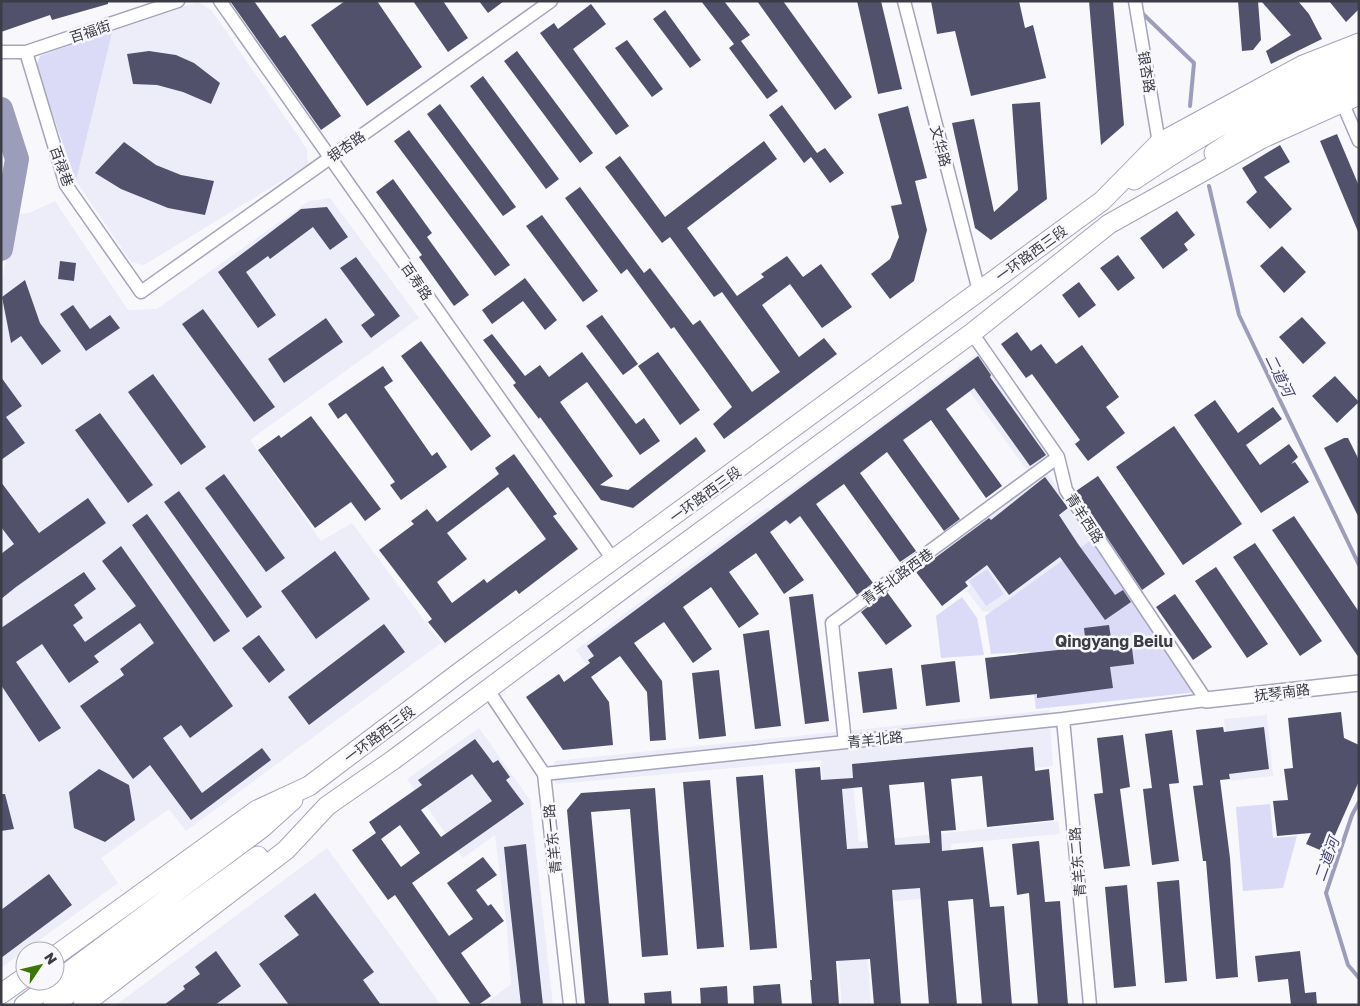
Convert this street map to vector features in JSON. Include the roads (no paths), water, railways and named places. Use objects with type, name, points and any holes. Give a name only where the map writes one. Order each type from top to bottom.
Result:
[{"type":"main road","name":"一环路西三段","points":[[65,949],[257,810],[309,786],[460,672],[614,561],[1102,201],[1159,143],[1303,65],[1359,43]]},
{"type":"main road","points":[[1109,224],[1298,85],[1359,62]]},
{"type":"main road","points":[[1102,201],[1168,157],[1258,114],[1359,77]]},
{"type":"main road","name":"一环路西三段","points":[[83,1005],[286,850],[327,806],[386,766],[972,333],[1109,224],[1261,139],[1350,99]]},
{"type":"main road","points":[[24,1005],[262,828],[309,786]]},
{"type":"main road","points":[[52,1005],[327,806]]},
{"type":"main road","points":[[1,994],[15,984]]},
{"type":"street","name":"百福街","points":[[1,52],[26,52],[178,1]]},
{"type":"street","name":"百寿路","points":[[220,1],[614,561]]},
{"type":"street","name":"银杏路","points":[[141,292],[551,1]]},
{"type":"street","name":"文华路","points":[[904,1],[979,291]]},
{"type":"street","name":"银杏路","points":[[1135,1],[1159,143]]},
{"type":"street","name":"百禄巷","points":[[26,52],[66,185],[141,292]]},
{"type":"street","points":[[1350,99],[1359,141]]},
{"type":"street","name":"青羊西路","points":[[972,333],[1058,457],[1066,490],[1206,700]]},
{"type":"street","name":"青羊北路西巷","points":[[845,742],[832,623],[1058,457]]},
{"type":"street","name":"抚琴南路","points":[[1206,700],[1359,683]]},
{"type":"street","name":"青羊东一路","points":[[488,690],[544,774],[570,1005]]},
{"type":"street","name":"青羊北路","points":[[544,774],[1063,719],[1206,700]]},
{"type":"street","name":"青羊东二路","points":[[1063,719],[1090,1005]]},
{"type":"waterway","name":"二道河","points":[[1141,12],[1194,63],[1190,106]]},
{"type":"waterway","points":[[1,109],[17,159],[1,249]]},
{"type":"waterway","name":"二道河","points":[[1209,186],[1239,315],[1359,565]]},
{"type":"waterway","name":"二道河","points":[[1359,802],[1352,815],[1326,893],[1348,965],[1359,978]]},
{"type":"district","name":"Qingyang Beilu","points":[[1114,641]]}]
